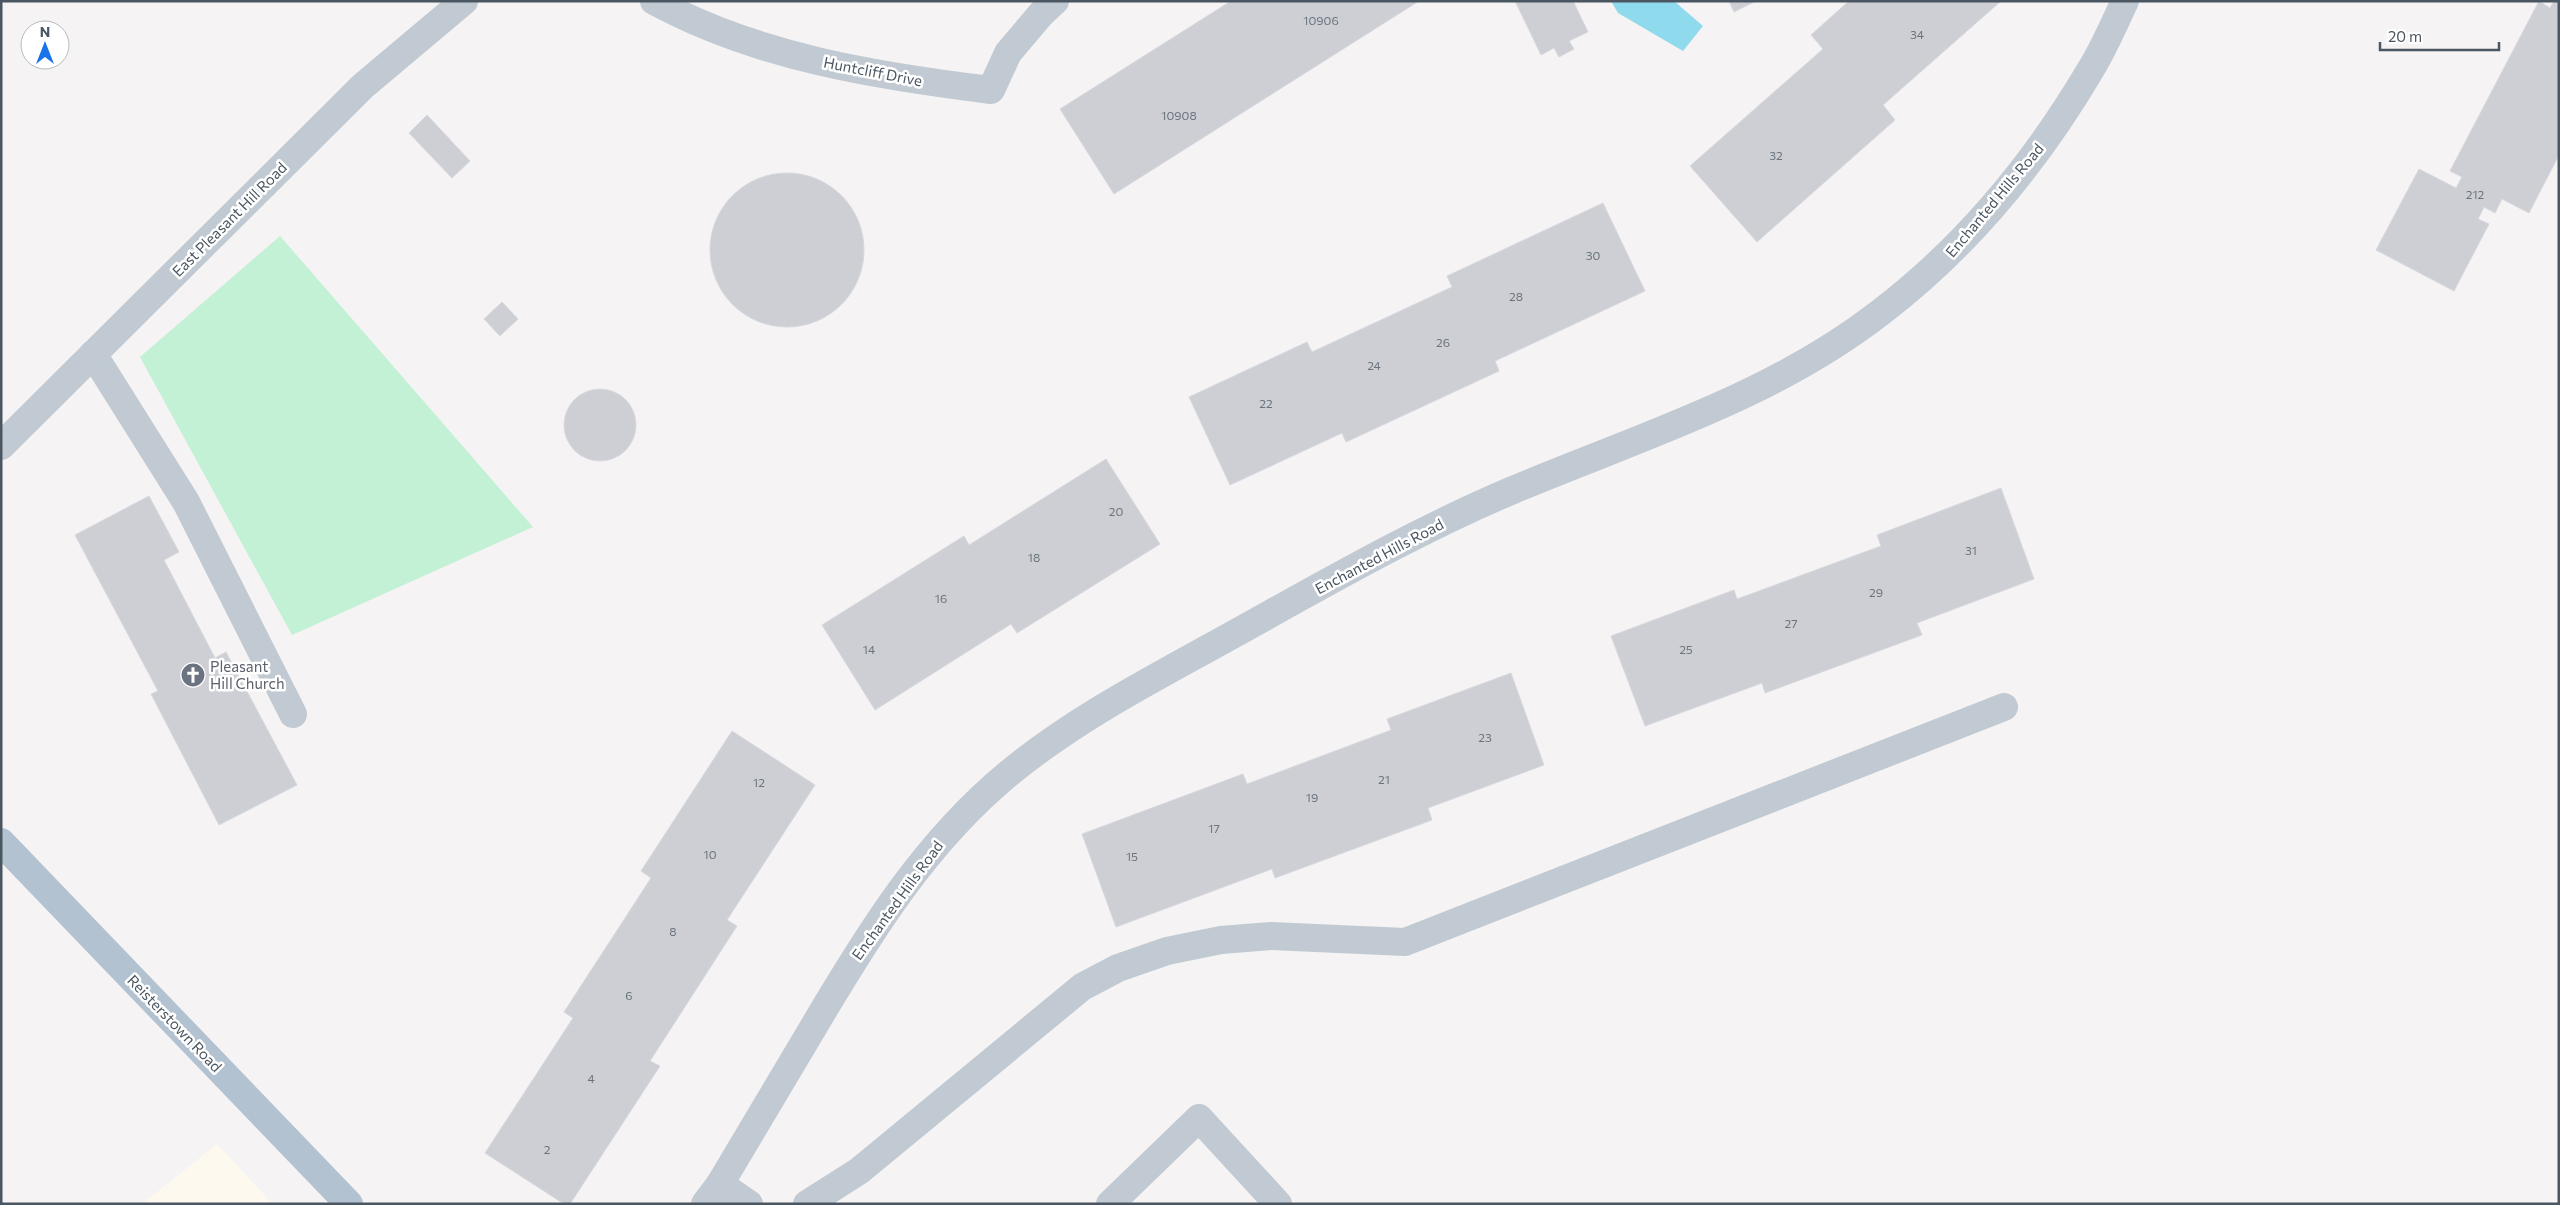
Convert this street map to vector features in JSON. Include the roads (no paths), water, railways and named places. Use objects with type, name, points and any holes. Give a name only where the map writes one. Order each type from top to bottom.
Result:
[{"type":"main road","name":"Reisterstown Road","points":[[1,842],[349,1204]]},
{"type":"street","name":"East Pleasant Hill Road","points":[[1,446],[363,86],[464,1]]},
{"type":"street","name":"Huntcliff Drive","points":[[654,1],[691,21],[789,54],[910,80],[991,90],[1008,53],[1041,14],[1055,1]]},
{"type":"street","name":"Enchanted Hills Road","points":[[712,1194],[854,958],[904,885],[940,838],[1006,776],[1067,729],[1405,538],[1512,490],[1664,430],[1755,390],[1814,358],[1880,313],[1953,251],[2032,159],[2092,67],[2125,1]]},
{"type":"street","points":[[93,354],[186,502],[294,714]]},
{"type":"street","points":[[807,1204],[859,1171],[1082,987],[1118,968],[1167,951],[1221,940],[1271,936],[1405,942],[2004,707]]},
{"type":"street","points":[[1110,1204],[1199,1118],[1278,1204]]},
{"type":"street","points":[[712,1194],[749,1204]]},
{"type":"water","points":[[1611,1],[1674,1],[1703,26],[1683,51],[1618,13]]},
{"type":"place","name":"Pleasant Hill Church","points":[[193,675]]}]
